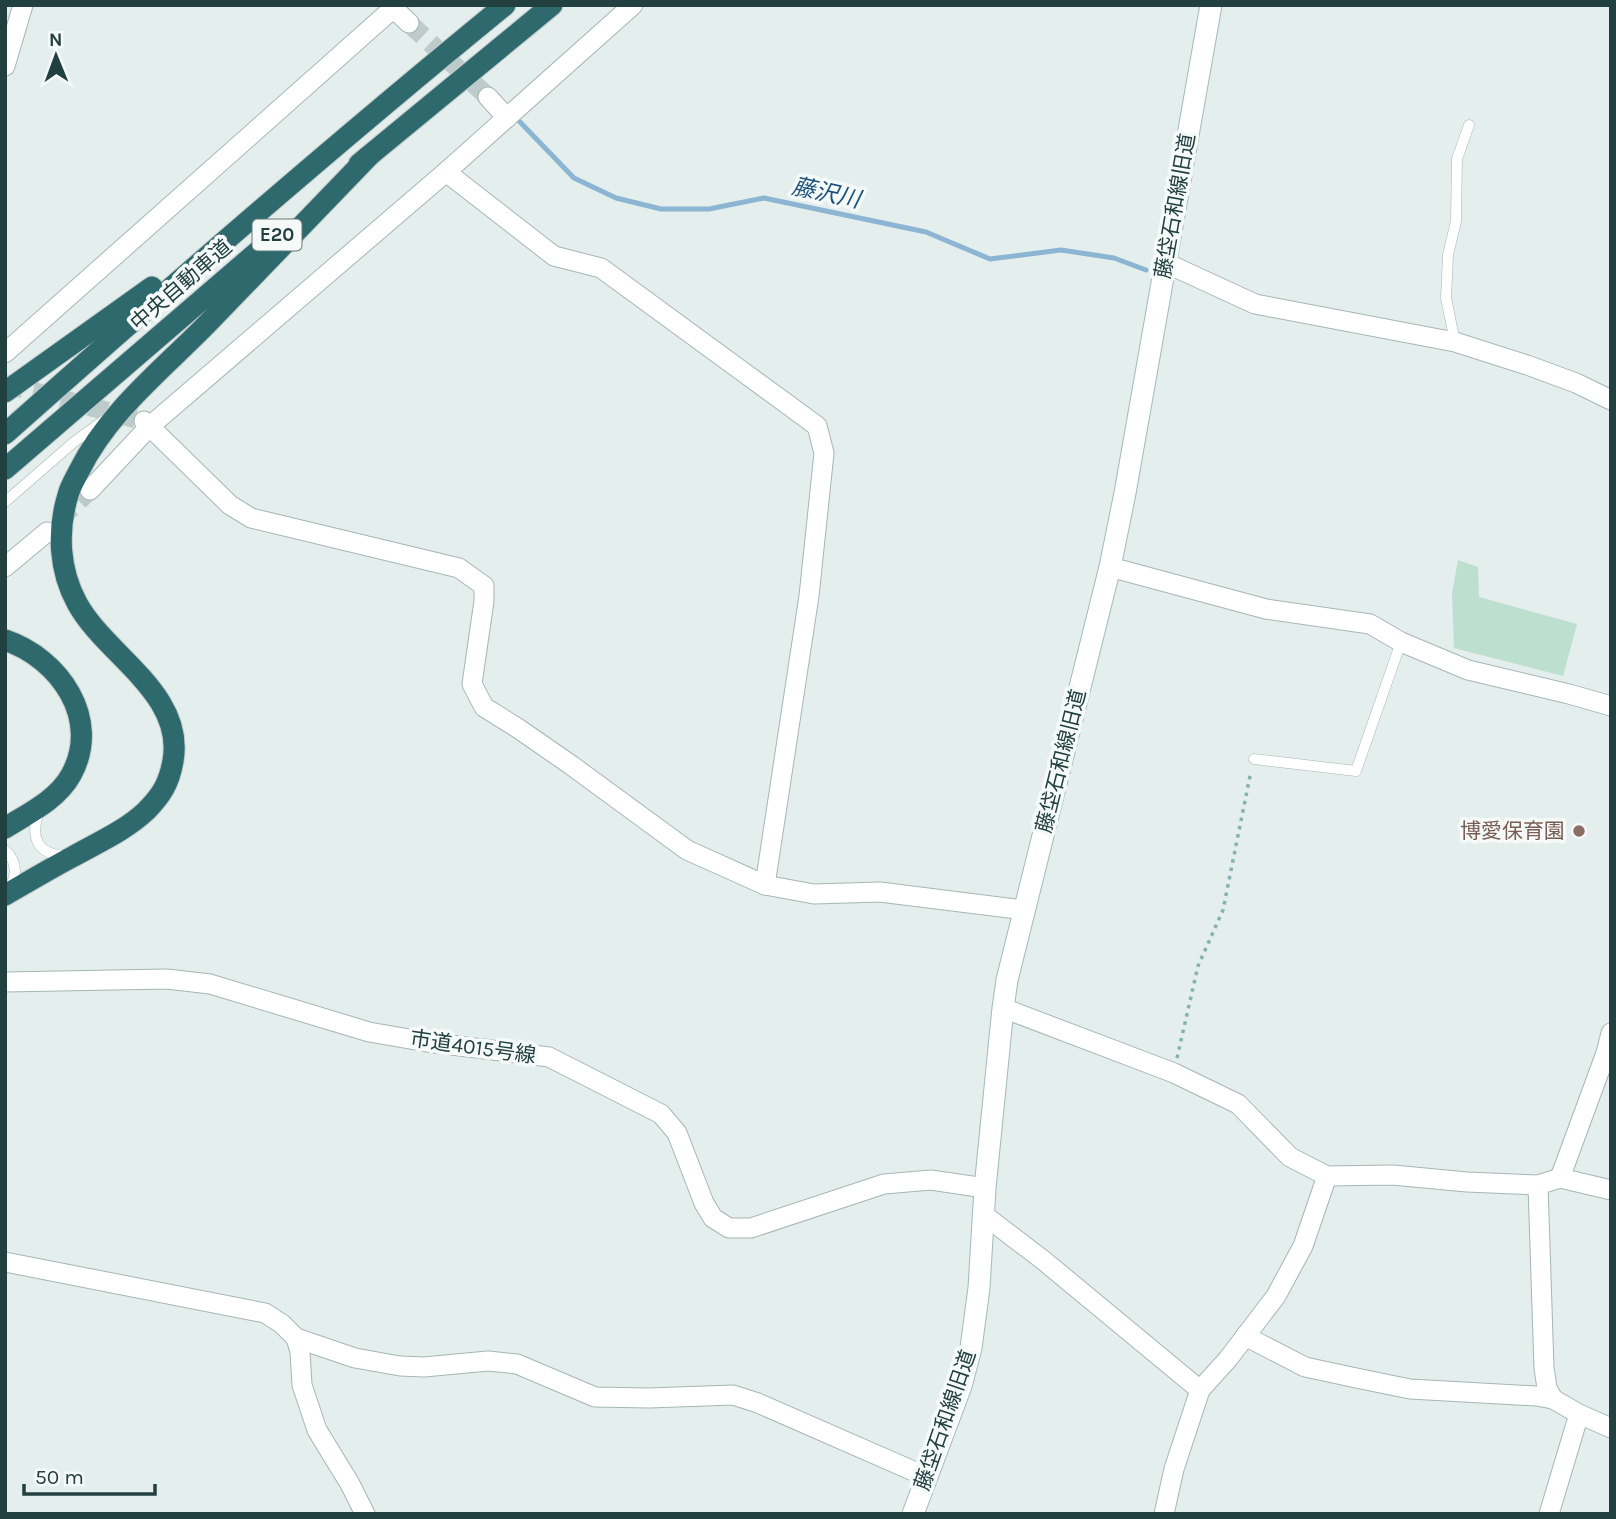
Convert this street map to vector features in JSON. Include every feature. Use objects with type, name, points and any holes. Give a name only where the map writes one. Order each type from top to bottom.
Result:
[{"type":"highway","name":"中央自動車道","points":[[5,434],[156,300],[505,5]]},
{"type":"highway","name":"中央自動車道","points":[[5,469],[369,156],[552,5]]},
{"type":"highway","points":[[5,392],[146,291],[345,130],[418,76]]},
{"type":"highway","points":[[5,894],[122,829],[144,813],[161,796],[170,775],[174,752],[172,730],[164,708],[149,686],[96,630],[78,604],[67,579],[61,555],[61,525],[68,494],[97,439],[128,401],[225,306],[369,156]]},
{"type":"highway","points":[[5,640],[32,653],[63,681],[73,697],[80,717],[82,737],[79,756],[71,775],[59,791],[5,828]]},
{"type":"street","points":[[5,66],[23,5]]},
{"type":"street","points":[[90,491],[147,424],[446,172],[633,5]]},
{"type":"street","name":"藤垈石和線旧道","points":[[913,1514],[961,1387],[971,1348],[979,1288],[985,1188],[1007,979],[1110,567],[1211,5]]},
{"type":"street","points":[[5,353],[395,7],[409,23]]},
{"type":"street","points":[[488,97],[507,118]]},
{"type":"street","points":[[446,172],[554,256],[601,268],[817,426],[824,453],[809,596],[765,885]]},
{"type":"street","points":[[1166,263],[1255,304],[1455,342],[1576,383],[1611,400]]},
{"type":"street","points":[[147,424],[230,505],[251,518],[458,568],[484,586],[472,684],[484,707],[571,765],[687,850],[765,885],[814,894],[880,892],[1024,910]]},
{"type":"street","points":[[5,567],[47,532]]},
{"type":"street","points":[[1110,567],[1266,609],[1370,624],[1401,642],[1468,670],[1611,706]]},
{"type":"street","name":"市道4015号線","points":[[5,982],[167,979],[210,984],[369,1032],[549,1057],[661,1114],[677,1133],[704,1203],[713,1218],[729,1228],[751,1228],[884,1184],[931,1180],[985,1188]]},
{"type":"street","points":[[1003,1008],[1174,1073],[1238,1104],[1290,1157],[1327,1176],[1393,1175],[1538,1185],[1560,1178],[1611,1190]]},
{"type":"street","points":[[1560,1178],[1611,1033]]},
{"type":"street","points":[[1164,1514],[1174,1469],[1200,1390],[1228,1359],[1276,1296],[1303,1246],[1327,1176]]},
{"type":"street","points":[[1538,1185],[1544,1368],[1547,1388],[1553,1399]]},
{"type":"street","points":[[984,1215],[1043,1260],[1200,1390]]},
{"type":"street","points":[[5,1262],[265,1313],[282,1324],[296,1338],[355,1358],[400,1366],[424,1367],[488,1361],[517,1364],[595,1397],[733,1395],[927,1477]]},
{"type":"street","points":[[1245,1336],[1305,1367],[1410,1389],[1553,1399],[1579,1415],[1611,1428]]},
{"type":"street","points":[[296,1338],[300,1352],[302,1385],[317,1430],[365,1514]]},
{"type":"street","points":[[1549,1514],[1579,1415]]},
{"type":"lane","points":[[1455,342],[1446,298],[1447,266],[1456,221],[1457,159],[1469,125]]},
{"type":"lane","points":[[5,502],[128,401]]},
{"type":"lane","points":[[1254,759],[1356,771],[1401,642]]},
{"type":"lane","points":[[40,806],[34,832],[37,842],[43,850],[54,855],[72,857]]},
{"type":"lane","points":[[5,850],[15,866],[15,877],[5,894]]},
{"type":"path","points":[[1174,1073],[1198,966],[1223,910],[1254,759]]},
{"type":"green space","points":[[1458,560],[1478,567],[1479,597],[1577,624],[1563,676],[1454,648],[1452,594]]},
{"type":"waterway","name":"藤沢川","points":[[520,122],[574,178],[616,198],[661,209],[709,209],[764,198],[926,232],[990,259],[1061,250],[1114,258],[1146,270]]},
{"type":"tunnel","points":[[409,23],[488,97]]},
{"type":"tunnel","points":[[5,384],[144,421]]},
{"type":"tunnel","points":[[58,521],[90,490]]},
{"type":"place","name":"博愛保育園","points":[[1579,831]]}]
